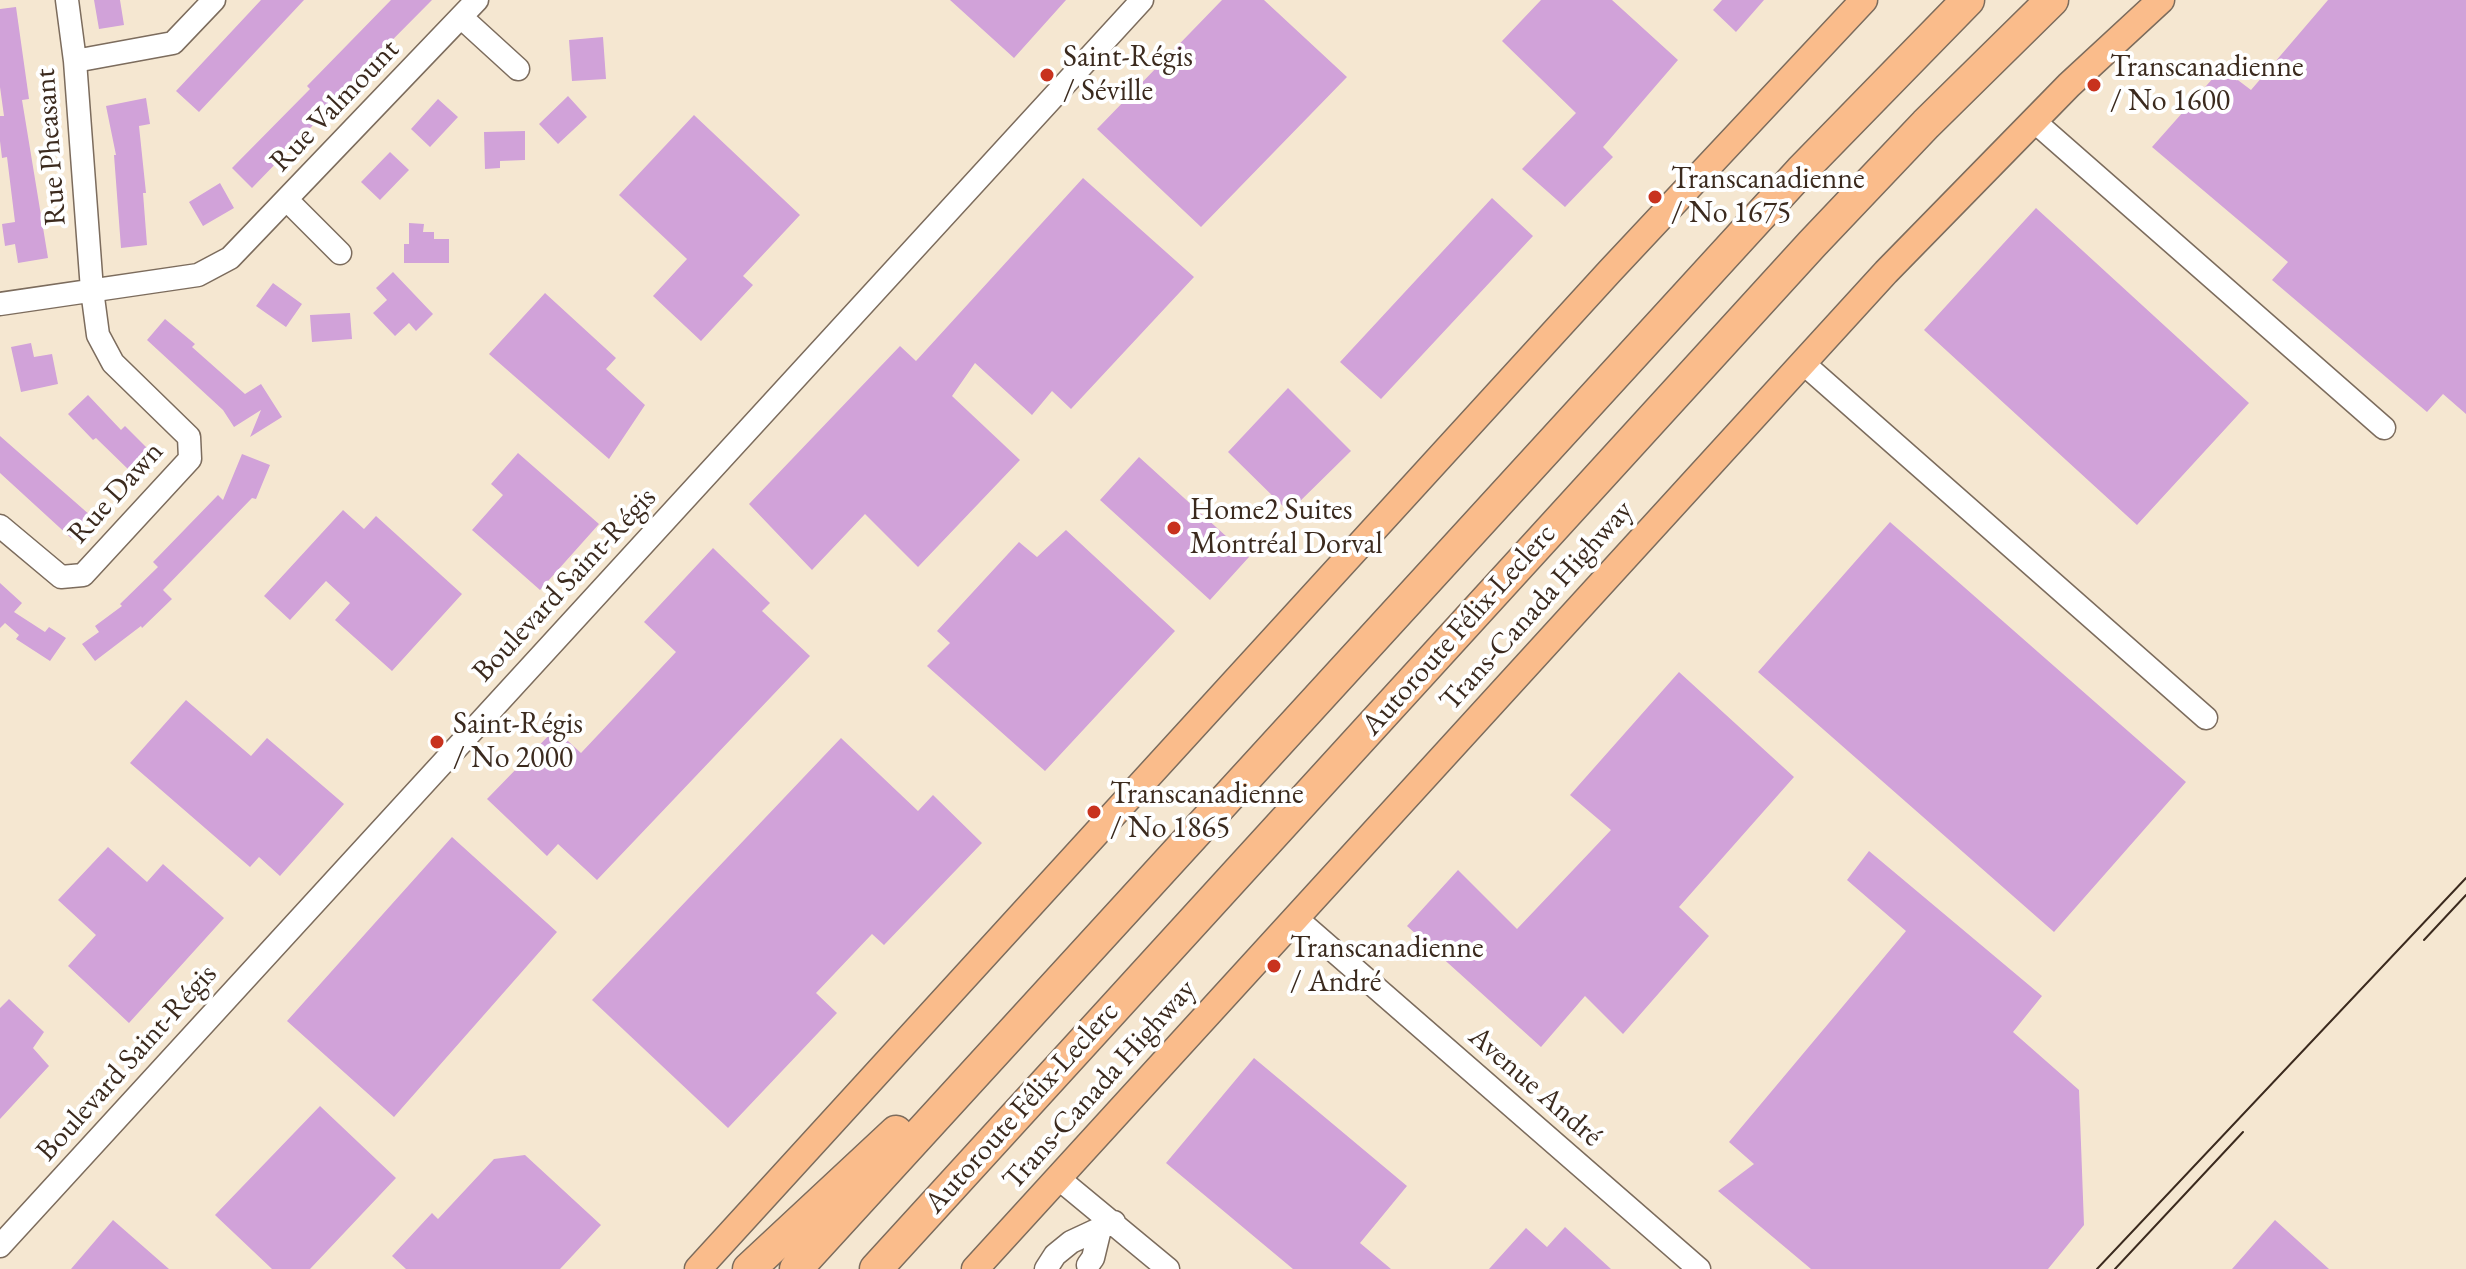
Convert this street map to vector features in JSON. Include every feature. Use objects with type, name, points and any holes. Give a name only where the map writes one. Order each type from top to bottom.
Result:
[{"type":"highway","name":"Autoroute Félix-Leclerc","points":[[796,1269],[1790,182],[1968,0]]},
{"type":"highway","name":"Autoroute Félix-Leclerc","points":[[876,1269],[1812,244],[1926,124],[2052,0]]},
{"type":"highway","points":[[749,1269],[1063,978]]},
{"type":"highway","points":[[893,1269],[990,1144]]},
{"type":"main road","points":[[698,1269],[1610,271],[1864,0]]},
{"type":"main road","name":"Trans-Canada Highway","points":[[975,1269],[1905,252],[2034,121],[2161,0]]},
{"type":"street","name":"Rue Pheasant","points":[[67,0],[75,61],[92,290]]},
{"type":"street","points":[[75,61],[173,43],[214,0]]},
{"type":"street","name":"Rue Valmount","points":[[0,304],[198,275],[230,258],[477,0]]},
{"type":"street","name":"Boulevard Saint-Régis","points":[[0,1246],[1142,0]]},
{"type":"street","points":[[461,17],[518,69]]},
{"type":"street","points":[[2034,121],[2384,428]]},
{"type":"street","name":"Rue Valmount","points":[[287,200],[340,253]]},
{"type":"street","name":"Rue Dawn","points":[[0,526],[61,577],[83,575],[190,459],[189,437],[113,363],[98,335],[92,290]]},
{"type":"street","points":[[1803,363],[2206,718]]},
{"type":"street","name":"Avenue André","points":[[1296,918],[1699,1269]]},
{"type":"street","points":[[1058,1178],[1107,1226],[1168,1269]]},
{"type":"street","points":[[1088,1265],[1107,1226]]},
{"type":"street","points":[[1046,1269],[1055,1255],[1071,1242],[1107,1226]]},
{"type":"building","points":[[94,0],[120,0],[124,25],[99,29]]},
{"type":"building","points":[[261,0],[304,0],[199,112],[176,91]]},
{"type":"building","points":[[391,0],[432,0],[314,119],[317,121],[252,188],[232,168]]},
{"type":"building","points":[[950,0],[1066,0],[1014,58]]},
{"type":"building","points":[[1222,0],[1264,0],[1347,77],[1201,227],[1097,129]]},
{"type":"building","points":[[1541,0],[1612,0],[1678,60],[1603,147],[1613,157],[1565,207],[1522,169],[1576,113],[1502,41]]},
{"type":"building","points":[[1722,0],[1764,0],[1736,32],[1713,10]]},
{"type":"building","points":[[2328,0],[2466,0],[2466,414],[2443,394],[2427,412],[2272,280],[2288,262],[2152,147],[2222,68],[2251,90]]},
{"type":"building","points":[[16,7],[29,99],[22,100],[48,258],[18,263],[15,244],[5,246],[2,224],[15,222],[7,157],[2,158],[0,141],[0,116],[4,116],[0,87],[0,9]]},
{"type":"building","points":[[603,37],[606,79],[572,81],[569,40]]},
{"type":"building","points":[[568,96],[587,117],[558,144],[539,124]]},
{"type":"building","points":[[146,98],[150,124],[139,126],[146,193],[143,193],[147,245],[121,248],[116,155],[106,106]]},
{"type":"building","points":[[438,99],[458,117],[430,147],[411,129]]},
{"type":"building","points":[[694,115],[800,215],[743,276],[753,285],[701,341],[653,296],[687,259],[619,195]]},
{"type":"building","points":[[525,131],[525,160],[500,161],[500,168],[485,169],[484,132]]},
{"type":"building","points":[[390,152],[409,170],[380,200],[361,182]]},
{"type":"building","points":[[1083,178],[1194,277],[1071,409],[1052,391],[1032,415],[975,363],[952,396],[1020,460],[918,567],[865,514],[812,570],[749,504],[900,346],[916,361]]},
{"type":"building","points":[[220,183],[234,208],[203,226],[189,202]]},
{"type":"building","points":[[1492,198],[1533,236],[1381,399],[1340,362]]},
{"type":"building","points":[[2036,208],[2249,403],[2137,525],[1924,330]]},
{"type":"building","points":[[409,223],[424,224],[423,232],[434,232],[434,239],[449,239],[449,263],[404,263],[404,244],[409,244]]},
{"type":"building","points":[[393,272],[433,314],[416,331],[409,323],[395,336],[373,313],[387,300],[376,288]]},
{"type":"building","points":[[273,283],[302,304],[286,327],[256,306]]},
{"type":"building","points":[[545,293],[616,358],[606,369],[645,405],[609,459],[489,354]]},
{"type":"building","points":[[350,313],[352,339],[312,342],[310,315]]},
{"type":"building","points":[[165,319],[245,394],[261,384],[282,417],[250,437],[261,410],[234,427],[223,410],[147,340]]},
{"type":"building","points":[[31,343],[34,357],[52,354],[58,384],[21,392],[11,347]]},
{"type":"building","points":[[1288,388],[1351,451],[1289,512],[1228,452]]},
{"type":"building","points":[[88,395],[121,430],[125,426],[152,453],[132,473],[68,414]]},
{"type":"building","points":[[0,436],[91,516],[71,538],[0,473]]},
{"type":"building","points":[[518,453],[599,524],[540,590],[472,530],[503,495],[491,484]]},
{"type":"building","points":[[242,454],[270,465],[256,499],[252,498],[163,590],[172,599],[142,628],[95,661],[82,644],[99,632],[95,626],[122,606],[120,604],[158,567],[153,562],[218,495],[223,500]]},
{"type":"building","name":"Home2 Suites Montréal Dorval","points":[[1139,457],[1249,557],[1210,600],[1100,500]]},
{"type":"building","points":[[343,510],[364,529],[376,516],[462,594],[392,671],[335,620],[350,603],[326,581],[290,620],[264,596]]},
{"type":"building","points":[[1890,522],[2186,782],[2054,932],[1758,672]]},
{"type":"building","points":[[1066,530],[1175,631],[1045,771],[927,666],[950,643],[937,631],[1019,542],[1037,557]]},
{"type":"building","points":[[713,548],[770,603],[762,611],[810,656],[597,880],[558,844],[547,856],[487,799],[555,729],[581,753],[676,652],[644,622]]},
{"type":"building","points":[[0,583],[22,603],[14,612],[45,632],[49,627],[66,638],[50,661],[16,639],[19,635],[5,623],[0,628]]},
{"type":"building","points":[[1679,672],[1794,777],[1679,907],[1709,936],[1623,1034],[1585,996],[1541,1047],[1407,926],[1458,870],[1517,929],[1611,830],[1570,795]]},
{"type":"building","points":[[186,700],[251,756],[267,738],[344,804],[280,876],[259,857],[250,867],[130,763]]},
{"type":"building","points":[[841,738],[918,811],[933,795],[982,843],[884,945],[872,934],[816,993],[837,1013],[728,1128],[592,1000]]},
{"type":"building","points":[[452,837],[557,932],[394,1117],[287,1021]]},
{"type":"building","points":[[108,847],[147,882],[163,864],[224,918],[129,1023],[68,966],[96,935],[58,900]]},
{"type":"building","points":[[1869,851],[2042,996],[2013,1032],[2079,1090],[2084,1225],[2048,1269],[1811,1269],[1718,1191],[1754,1164],[1729,1142],[1906,931],[1847,880]]},
{"type":"building","points":[[9,999],[44,1032],[33,1048],[49,1066],[0,1119],[0,1008]]},
{"type":"building","points":[[1254,1058],[1407,1186],[1360,1243],[1391,1269],[1293,1269],[1166,1163]]},
{"type":"building","points":[[320,1106],[396,1178],[310,1269],[272,1269],[215,1215]]},
{"type":"building","points":[[525,1155],[601,1225],[560,1269],[406,1269],[392,1256],[432,1213],[438,1219],[494,1159]]},
{"type":"building","points":[[113,1220],[169,1269],[71,1269]]},
{"type":"building","points":[[2275,1220],[2329,1269],[2232,1269]]},
{"type":"building","points":[[1565,1227],[1611,1269],[1489,1269],[1526,1228],[1547,1247]]},
{"type":"tram line","points":[[2097,1269],[2466,878]]},
{"type":"tram line","points":[[2424,940],[2466,895]]},
{"type":"tram line","points":[[2115,1269],[2243,1132]]},
{"type":"place","name":"Saint-Régis / Séville","points":[[1047,75]]},
{"type":"place","name":"Transcanadienne / No 1600","points":[[2094,85]]},
{"type":"place","name":"Transcanadienne / No 1675","points":[[1655,197]]},
{"type":"place","name":"Home2 Suites Montréal Dorval","points":[[1174,528]]},
{"type":"place","name":"Saint-Régis / No 2000","points":[[437,742]]},
{"type":"place","name":"Transcanadienne / No 1865","points":[[1094,812]]},
{"type":"place","name":"Transcanadienne / André","points":[[1274,966]]}]
